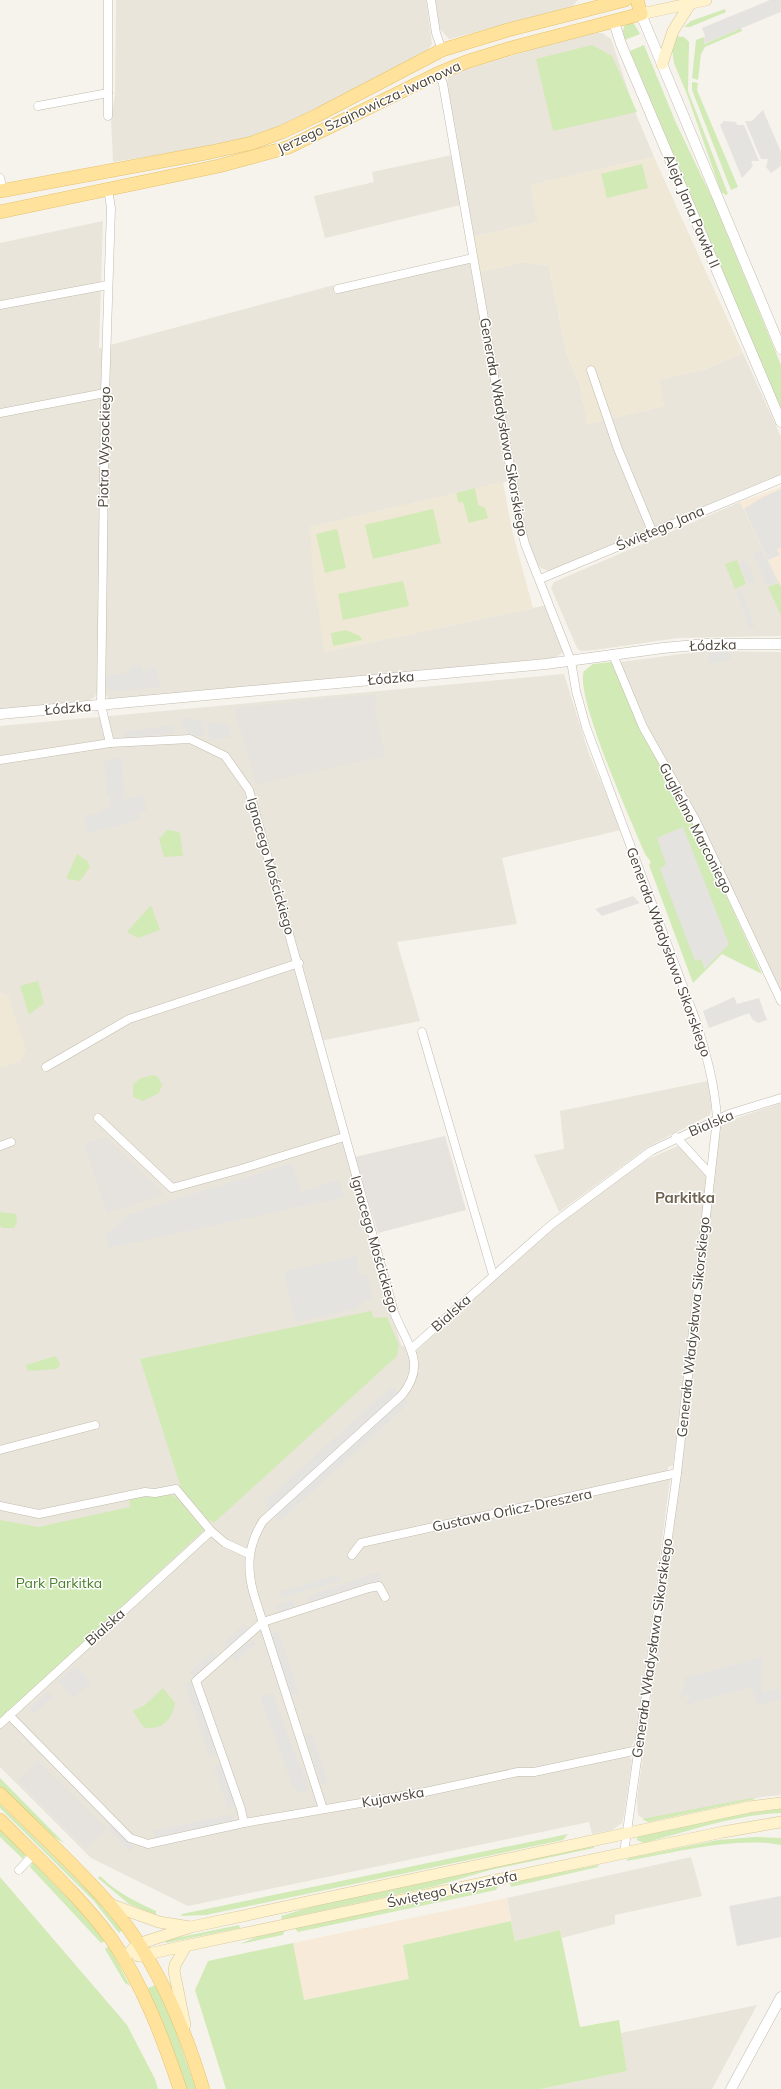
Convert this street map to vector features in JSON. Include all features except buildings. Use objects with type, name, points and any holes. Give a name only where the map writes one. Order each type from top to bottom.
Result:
[{"type":"main road","name":"Jerzego Szajnowicza-Iwanowa","points":[[1,187],[211,152],[252,143],[282,132],[316,116],[442,50],[482,37],[606,2],[625,0]]},
{"type":"main road","name":"Aleja Jana Pawła II","points":[[637,0],[641,14]]},
{"type":"main road","points":[[641,14],[706,0]]},
{"type":"main road","name":"Aleja Jana Pawła II","points":[[606,2],[614,22]]},
{"type":"main road","points":[[662,64],[673,31],[690,4]]},
{"type":"main road","name":"Jerzego Szajnowicza-Iwanowa","points":[[0,212],[219,166],[288,147],[439,73],[511,48],[641,14]]},
{"type":"main road","points":[[0,1794],[109,1904],[142,1949],[163,1986],[189,2045],[203,2089]]},
{"type":"main road","name":"Świętego Krzysztofa","points":[[142,1949],[191,1927],[749,1807],[781,1803]]},
{"type":"main road","points":[[0,1820],[89,1912],[112,1941],[123,1959],[167,2047],[180,2089]]},
{"type":"main road","name":"Świętego Krzysztofa","points":[[142,1949],[186,1946],[723,1832],[781,1822]]},
{"type":"main road","points":[[109,1904],[159,1922],[191,1927]]},
{"type":"main road","points":[[186,1946],[175,1965],[174,1971],[189,2045]]},
{"type":"main road","points":[[123,1959],[142,1949]]},
{"type":"street","points":[[108,0],[108,116]]},
{"type":"street","points":[[430,0],[436,33],[442,50]]},
{"type":"street","name":"Aleja Jana Pawła II","points":[[641,14],[781,350]]},
{"type":"street","name":"Aleja Jana Pawła II","points":[[614,22],[621,44],[781,422]]},
{"type":"street","name":"Generała Władysława Sikorskiego","points":[[439,73],[443,84],[520,524],[526,544],[571,661],[576,691],[586,727],[696,1021],[710,1066],[714,1089],[717,1119],[677,1473],[624,1853]]},
{"type":"street","points":[[38,106],[108,93]]},
{"type":"street","name":"Piotra Wysockiego","points":[[101,705],[105,393],[111,208],[108,189]]},
{"type":"street","points":[[338,289],[473,258]]},
{"type":"street","points":[[0,305],[108,285]]},
{"type":"street","points":[[591,370],[618,449],[652,531]]},
{"type":"street","points":[[0,413],[105,393]]},
{"type":"street","name":"Świętego Jana","points":[[540,580],[652,531],[781,479]]},
{"type":"street","name":"Łódzka","points":[[0,714],[571,661],[706,644],[781,644]]},
{"type":"street","name":"Guglielmo Marconiego","points":[[613,655],[643,727],[696,821],[781,1001]]},
{"type":"street","points":[[101,705],[110,744]]},
{"type":"street","name":"Ignacego Mościckiego","points":[[0,760],[110,744],[190,739],[224,756],[249,790],[299,963],[344,1137],[394,1312],[411,1349]]},
{"type":"street","points":[[46,1067],[129,1019],[299,963]]},
{"type":"street","points":[[422,1032],[493,1275]]},
{"type":"street","name":"Bialska","points":[[411,1349],[551,1225],[651,1150],[717,1119],[781,1098]]},
{"type":"street","points":[[98,1118],[172,1188],[344,1137]]},
{"type":"street","points":[[676,1137],[710,1174]]},
{"type":"street","points":[[0,1146],[11,1142]]},
{"type":"street","points":[[323,1809],[250,1582],[249,1554],[255,1533],[263,1521],[408,1388],[414,1372],[415,1361],[411,1349]]},
{"type":"street","points":[[0,1450],[95,1425]]},
{"type":"street","name":"Gustawa Orlicz-Dreszera","points":[[352,1555],[361,1543],[677,1473]]},
{"type":"street","points":[[0,1506],[39,1514],[145,1492],[155,1493],[176,1489],[211,1531],[225,1543],[249,1554]]},
{"type":"street","name":"Bialska","points":[[0,1724],[211,1531]]},
{"type":"street","points":[[244,1823],[234,1787],[196,1682],[263,1622],[369,1588],[379,1586],[385,1597]]},
{"type":"street","name":"Kujawska","points":[[9,1715],[130,1838],[148,1844],[244,1823],[424,1792],[518,1772],[534,1772],[638,1750]]},
{"type":"street","points":[[19,1870],[33,1855]]},
{"type":"street","points":[[731,2089],[781,1997]]},
{"type":"shaded area","points":[[116,0],[426,0],[432,44],[427,51],[288,123],[257,136],[232,143],[113,162],[111,118],[115,96]]},
{"type":"shaded area","points":[[435,0],[578,0],[572,7],[449,39],[440,29]]},
{"type":"shaded area","points":[[770,0],[781,0],[781,12],[703,44],[705,36],[702,28]]},
{"type":"shaded area","points":[[587,33],[602,33],[611,39],[636,114],[654,157],[531,185],[538,222],[473,237],[447,87],[448,75]]},
{"type":"shaded area","points":[[763,110],[781,152],[781,166],[771,173],[766,167],[768,159],[761,159],[745,121],[752,121]]},
{"type":"shaded area","points":[[724,121],[736,122],[737,125],[744,125],[759,161],[751,161],[753,166],[742,178],[720,125]]},
{"type":"shaded area","points":[[452,155],[460,205],[325,238],[314,196],[374,182],[372,172]]},
{"type":"shaded area","points":[[654,157],[743,353],[706,369],[659,380],[664,406],[588,424],[580,386],[566,351],[549,266],[523,262],[479,272],[473,237],[538,222],[530,185]]},
{"type":"shaded area","points":[[103,221],[99,348],[334,285],[336,293],[465,263],[470,264],[509,481],[310,527],[325,652],[547,605],[563,649],[562,653],[554,659],[109,699],[105,693],[97,692],[94,698],[85,702],[0,710],[0,243]]},
{"type":"shaded area","points":[[523,262],[549,266],[566,351],[580,386],[588,424],[664,406],[658,380],[706,369],[743,353],[781,437],[781,474],[549,571],[541,568],[537,564],[522,519],[479,272]]},
{"type":"shaded area","points":[[503,482],[512,530],[533,608],[325,652],[313,577],[310,527]]},
{"type":"shaded area","points":[[781,487],[781,586],[740,502]]},
{"type":"shaded area","points":[[781,489],[781,548],[777,549],[780,555],[768,560],[744,509],[761,498]]},
{"type":"shaded area","points":[[740,502],[781,586],[781,636],[678,638],[594,650],[581,651],[577,648],[551,588],[554,582]]},
{"type":"shaded area","points":[[761,550],[777,582],[767,586],[753,554]]},
{"type":"shaded area","points":[[747,561],[755,581],[748,584],[739,563]]},
{"type":"shaded area","points":[[741,589],[755,627],[750,629],[736,590]]},
{"type":"shaded area","points":[[705,651],[781,652],[781,993],[654,741],[620,662]]},
{"type":"shaded area","points":[[730,652],[731,660],[709,664],[708,653]]},
{"type":"shaded area","points":[[141,664],[143,670],[156,666],[160,687],[112,691],[106,687],[106,676],[129,671],[129,668]]},
{"type":"shaded area","points":[[564,674],[588,751],[621,830],[502,858],[517,924],[397,942],[420,1021],[315,1042],[401,1345],[415,1352],[563,1219],[648,1159],[678,1146],[707,1175],[673,1465],[668,1467],[668,1477],[670,1480],[636,1737],[631,1747],[626,1749],[627,1755],[632,1760],[622,1823],[612,1830],[592,1834],[589,1822],[188,1906],[91,1858],[0,1767],[0,1067],[20,1061],[8,996],[0,993],[0,726]]},
{"type":"shaded area","points":[[376,694],[375,712],[385,756],[256,784],[234,708]]},
{"type":"shaded area","points":[[182,717],[203,721],[204,736],[196,736],[186,732],[186,728],[181,727]]},
{"type":"shaded area","points":[[207,722],[230,725],[231,737],[209,740]]},
{"type":"shaded area","points":[[174,725],[174,733],[128,738],[125,737],[124,731]]},
{"type":"shaded area","points":[[122,758],[125,798],[130,799],[143,795],[147,811],[140,813],[141,819],[87,834],[84,821],[87,816],[101,812],[110,806],[110,795],[107,795],[104,760]]},
{"type":"shaded area","points":[[683,827],[729,944],[705,969],[701,959],[695,961],[660,869],[666,864],[657,838]]},
{"type":"shaded area","points":[[633,896],[640,903],[602,916],[595,909]]},
{"type":"shaded area","points":[[0,993],[8,996],[26,1049],[20,1061],[0,1067]]},
{"type":"shaded area","points":[[734,997],[737,1004],[759,998],[767,1020],[758,1023],[753,1020],[749,1013],[709,1028],[703,1011]]},
{"type":"shaded area","points":[[708,1081],[712,1104],[710,1115],[648,1147],[559,1212],[534,1155],[564,1149],[560,1111]]},
{"type":"shaded area","points":[[781,1103],[781,1795],[762,1797],[648,1822],[638,1815],[637,1799],[681,1473],[719,1128],[728,1121]]},
{"type":"shaded area","points":[[445,1136],[466,1210],[378,1233],[355,1157]]},
{"type":"shaded area","points":[[106,1137],[164,1194],[107,1213],[84,1144]]},
{"type":"shaded area","points":[[292,1163],[302,1192],[338,1180],[345,1197],[109,1248],[105,1235],[130,1214]]},
{"type":"shaded area","points":[[356,1256],[360,1275],[367,1274],[373,1299],[364,1302],[355,1309],[295,1322],[284,1272]]},
{"type":"shaded area","points":[[391,1387],[409,1403],[280,1521],[271,1513],[265,1501]]},
{"type":"shaded area","points":[[380,1572],[382,1579],[309,1603],[307,1596]]},
{"type":"shaded area","points":[[338,1574],[341,1581],[281,1598],[279,1592]]},
{"type":"shaded area","points":[[293,1600],[296,1607],[279,1613],[276,1605]]},
{"type":"shaded area","points":[[245,1624],[250,1630],[226,1650],[221,1644]]},
{"type":"shaded area","points":[[278,1631],[299,1693],[291,1695],[271,1634]]},
{"type":"shaded area","points":[[252,1639],[256,1644],[235,1662],[231,1656]]},
{"type":"shaded area","points":[[213,1652],[217,1657],[193,1677],[189,1672]]},
{"type":"shaded area","points":[[762,1657],[763,1664],[760,1675],[763,1676],[761,1684],[763,1692],[779,1688],[781,1699],[757,1705],[751,1687],[686,1705],[690,1695],[678,1698],[685,1684],[684,1678]]},
{"type":"shaded area","points":[[76,1666],[91,1683],[73,1698],[58,1681]]},
{"type":"shaded area","points":[[192,1681],[218,1755],[210,1758],[185,1684]]},
{"type":"shaded area","points":[[48,1691],[53,1697],[34,1714],[29,1708]]},
{"type":"shaded area","points":[[273,1693],[298,1763],[306,1778],[309,1791],[299,1793],[293,1787],[260,1697]]},
{"type":"shaded area","points":[[312,1734],[328,1783],[321,1785],[305,1735]]},
{"type":"shaded area","points":[[38,1760],[106,1829],[86,1849],[18,1781]]},
{"type":"shaded area","points":[[221,1764],[235,1806],[228,1809],[213,1766]]},
{"type":"shaded area","points":[[233,1814],[234,1821],[155,1837],[153,1831]]},
{"type":"shaded area","points":[[112,1824],[134,1847],[129,1851],[107,1828]]},
{"type":"shaded area","points":[[691,1857],[702,1896],[615,1915],[615,1924],[562,1938],[560,1930],[515,1941],[507,1898]]},
{"type":"shaded area","points":[[781,1896],[781,1937],[737,1946],[729,1906]]},
{"type":"shaded area","points":[[507,1898],[511,1921],[403,1945],[410,1979],[303,2000],[293,1943]]},
{"type":"shaded area","points":[[757,2005],[712,2089],[541,2089],[627,2071],[621,2033]]},
{"type":"green space","points":[[725,9],[726,12],[690,27],[684,27],[691,21]]},
{"type":"green space","points":[[633,22],[640,34],[625,40],[623,31],[625,24]]},
{"type":"green space","points":[[741,28],[742,31],[705,47],[701,54],[698,80],[692,78],[696,40],[704,37],[704,44]]},
{"type":"green space","points":[[674,36],[684,37],[689,42],[688,91],[728,194],[726,195],[721,192],[688,97],[674,63],[672,49]]},
{"type":"green space","points":[[592,45],[612,56],[637,112],[553,131],[536,59]]},
{"type":"green space","points":[[644,45],[676,123],[713,200],[781,365],[781,410],[630,51]]},
{"type":"green space","points":[[692,82],[698,83],[697,90],[738,187],[731,190],[692,90]]},
{"type":"green space","points":[[642,164],[648,188],[607,198],[601,174]]},
{"type":"green space","points":[[475,488],[478,505],[485,508],[488,518],[469,523],[463,502],[459,503],[456,493]]},
{"type":"green space","points":[[433,509],[441,543],[373,559],[365,525]]},
{"type":"green space","points":[[337,529],[346,568],[325,573],[316,534]]},
{"type":"green space","points":[[737,560],[746,584],[735,589],[725,564]]},
{"type":"green space","points":[[403,581],[409,606],[343,620],[338,594]]},
{"type":"green space","points":[[779,583],[781,588],[781,616],[768,587]]},
{"type":"green space","points":[[346,630],[360,636],[362,640],[333,646],[331,633]]},
{"type":"green space","points":[[611,662],[641,732],[693,823],[762,974],[722,954],[693,983],[649,865],[651,862],[645,854],[606,761],[588,706],[583,685],[584,671],[593,664]]},
{"type":"green space","points":[[167,830],[180,832],[183,856],[164,857],[159,839]]},
{"type":"green space","points":[[77,854],[87,861],[90,867],[80,881],[67,879]]},
{"type":"green space","points":[[151,905],[160,930],[138,938],[127,932]]},
{"type":"green space","points":[[38,981],[44,1003],[29,1015],[20,986]]},
{"type":"green space","points":[[153,1075],[158,1077],[162,1085],[159,1093],[143,1101],[133,1097],[133,1085],[139,1079]]},
{"type":"green space","points":[[0,1212],[16,1214],[17,1222],[14,1228],[2,1228],[0,1225]]},
{"type":"green space","points":[[371,1311],[374,1318],[387,1317],[399,1345],[397,1356],[215,1522],[208,1520],[181,1488],[140,1359]]},
{"type":"green space","points":[[55,1356],[60,1363],[59,1367],[55,1369],[28,1371],[26,1365]]},
{"type":"green space","name":"Park Parkitka","points":[[171,1495],[177,1498],[204,1530],[0,1719],[0,1520],[38,1527],[130,1507],[129,1498]]},
{"type":"green space","points":[[163,1688],[175,1703],[171,1715],[165,1723],[160,1726],[149,1728],[143,1727],[133,1711],[145,1705]]},
{"type":"green space","points":[[0,1778],[64,1843],[43,1831],[0,1788]]},
{"type":"green space","points":[[752,1798],[756,1799],[648,1822],[642,1819]]},
{"type":"green space","points":[[0,1804],[92,1895],[122,1930],[119,1933],[94,1901],[0,1808]]},
{"type":"green space","points":[[781,1809],[781,1813],[763,1814],[729,1820],[644,1843],[637,1840],[637,1836],[734,1815]]},
{"type":"green space","points":[[0,1827],[26,1853],[23,1859],[0,1837]]},
{"type":"green space","points":[[568,1834],[563,1840],[206,1915],[181,1916],[182,1914]]},
{"type":"green space","points":[[755,1837],[781,1838],[781,1845],[763,1843],[724,1844],[626,1861],[629,1858],[718,1840]]},
{"type":"green space","points":[[594,1845],[594,1848],[490,1870],[436,1886],[284,1919],[282,1919],[281,1916],[334,1900]]},
{"type":"green space","points":[[32,1863],[34,1863],[81,1912],[105,1941],[101,1943],[30,1867]]},
{"type":"green space","points":[[598,1865],[598,1867],[511,1887],[510,1883]]},
{"type":"green space","points":[[100,1876],[126,1896],[156,1911],[156,1915],[129,1904],[98,1878]]},
{"type":"green space","points":[[0,1877],[127,2025],[155,2079],[158,2089],[0,2089]]},
{"type":"green space","points":[[499,1885],[496,1890],[298,1932],[295,1928]]},
{"type":"green space","points":[[511,1921],[515,1941],[560,1930],[580,2027],[619,2020],[627,2071],[541,2089],[226,2089],[195,1990],[208,1961],[293,1943],[304,2000],[409,1979],[403,1945]]},
{"type":"green space","points":[[239,1925],[240,1928],[166,1943],[166,1940]]},
{"type":"green space","points":[[285,1930],[283,1935],[240,1944],[256,1937]]},
{"type":"green space","points":[[109,1946],[130,1986],[125,1983],[106,1951],[105,1949]]},
{"type":"green space","points":[[156,1985],[169,2012],[196,2089],[187,2089],[148,1988]]},
{"type":"district","name":"Parkitka","points":[[685,1197]]}]
